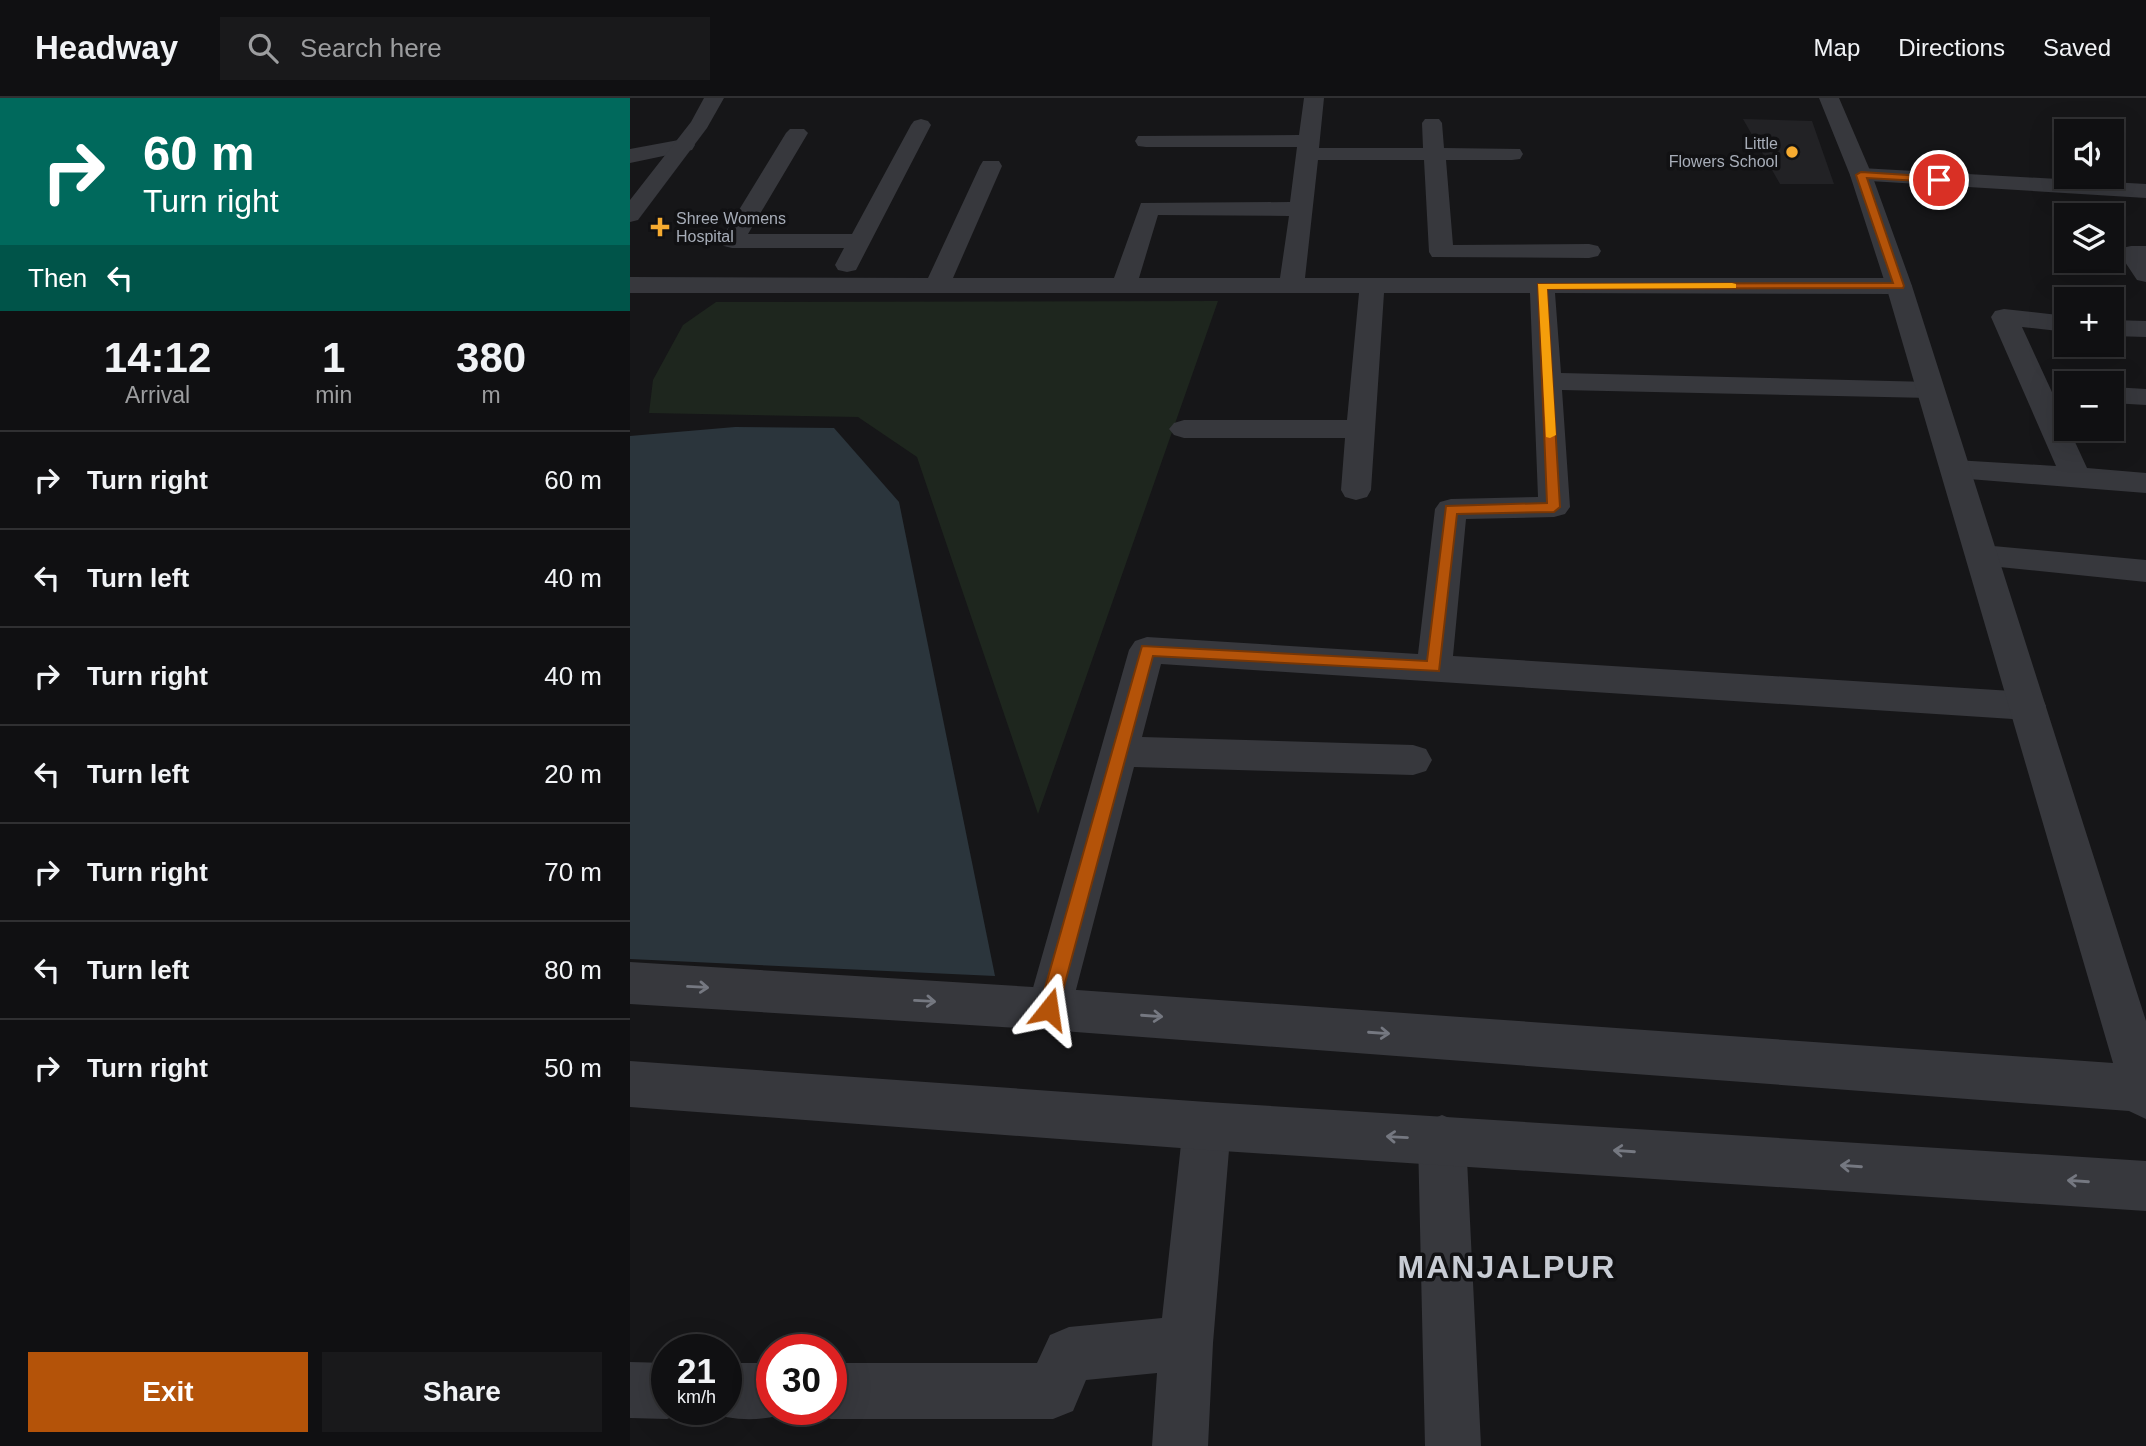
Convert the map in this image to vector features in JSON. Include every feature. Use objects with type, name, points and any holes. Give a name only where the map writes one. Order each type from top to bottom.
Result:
[{"type":"street","points":[[633,207],[684,145],[714,98]]},
{"type":"street","points":[[1292,286],[1314,98]]},
{"type":"street","points":[[630,983],[1049,1009],[2145,1091],[1899,286],[1861,175],[1829,98]]},
{"type":"street","points":[[1432,123],[1441,252],[1589,251]]},
{"type":"street","points":[[836,285],[921,125]]},
{"type":"street","points":[[797,133],[732,241],[860,241]]},
{"type":"street","points":[[1146,141],[1434,154],[1512,154]]},
{"type":"street","points":[[630,156],[684,145]]},
{"type":"street","points":[[937,285],[990,166]]},
{"type":"street","points":[[1861,175],[2146,191]]},
{"type":"street","points":[[1124,285],[1149,208],[1299,209]]},
{"type":"street","points":[[2146,253],[2131,253],[2146,275]]},
{"type":"street","points":[[630,285],[1899,286]]},
{"type":"street","points":[[1356,490],[1372,285]]},
{"type":"street","points":[[1434,667],[1451,509],[1554,507],[1542,286]]},
{"type":"street","points":[[2054,323],[2004,317],[2076,477]]},
{"type":"street","points":[[2124,328],[2146,329]]},
{"type":"street","points":[[1547,381],[1931,390]]},
{"type":"street","points":[[2037,390],[2054,391]]},
{"type":"street","points":[[2124,396],[2146,397]]},
{"type":"street","points":[[1184,429],[1361,429]]},
{"type":"street","points":[[1955,470],[2146,483]]},
{"type":"street","points":[[1982,556],[2146,571]]},
{"type":"street","points":[[1049,1009],[1147,650],[2028,706]]},
{"type":"street","points":[[1119,751],[1413,761]]},
{"type":"street","points":[[630,1084],[1207,1126],[2146,1186]]},
{"type":"street","points":[[1180,1446],[1186,1343],[1207,1126]]},
{"type":"street","points":[[1442,1139],[1453,1446]]},
{"type":"street","points":[[847,1391],[1053,1391],[1069,1354],[1186,1343]]},
{"type":"street","points":[[630,1390],[651,1391]]},
{"type":"shaded area","name":"Little Flowers School","points":[[1743,119],[1812,121],[1834,184],[1780,184]]},
{"type":"shaded area","points":[[1218,301],[1038,814],[917,457],[858,417],[649,413],[653,380],[683,325],[716,302]]},
{"type":"shaded area","points":[[735,427],[834,428],[899,502],[995,976],[630,959],[630,436]]},
{"type":"slow traffic","points":[[1550,435],[1542,286],[1732,286]]},
{"type":"place","name":"Little Flowers School","points":[[1792,152]]},
{"type":"place","name":"Shree Womens Hospital","points":[[660,227]]},
{"type":"district","name":"MANJALPUR","points":[[1507,1267]]},
{"type":"route","points":[[1049,1009],[1147,650],[1434,667],[1451,509],[1554,507],[1542,286],[1899,286],[1861,175],[1939,180]]}]
